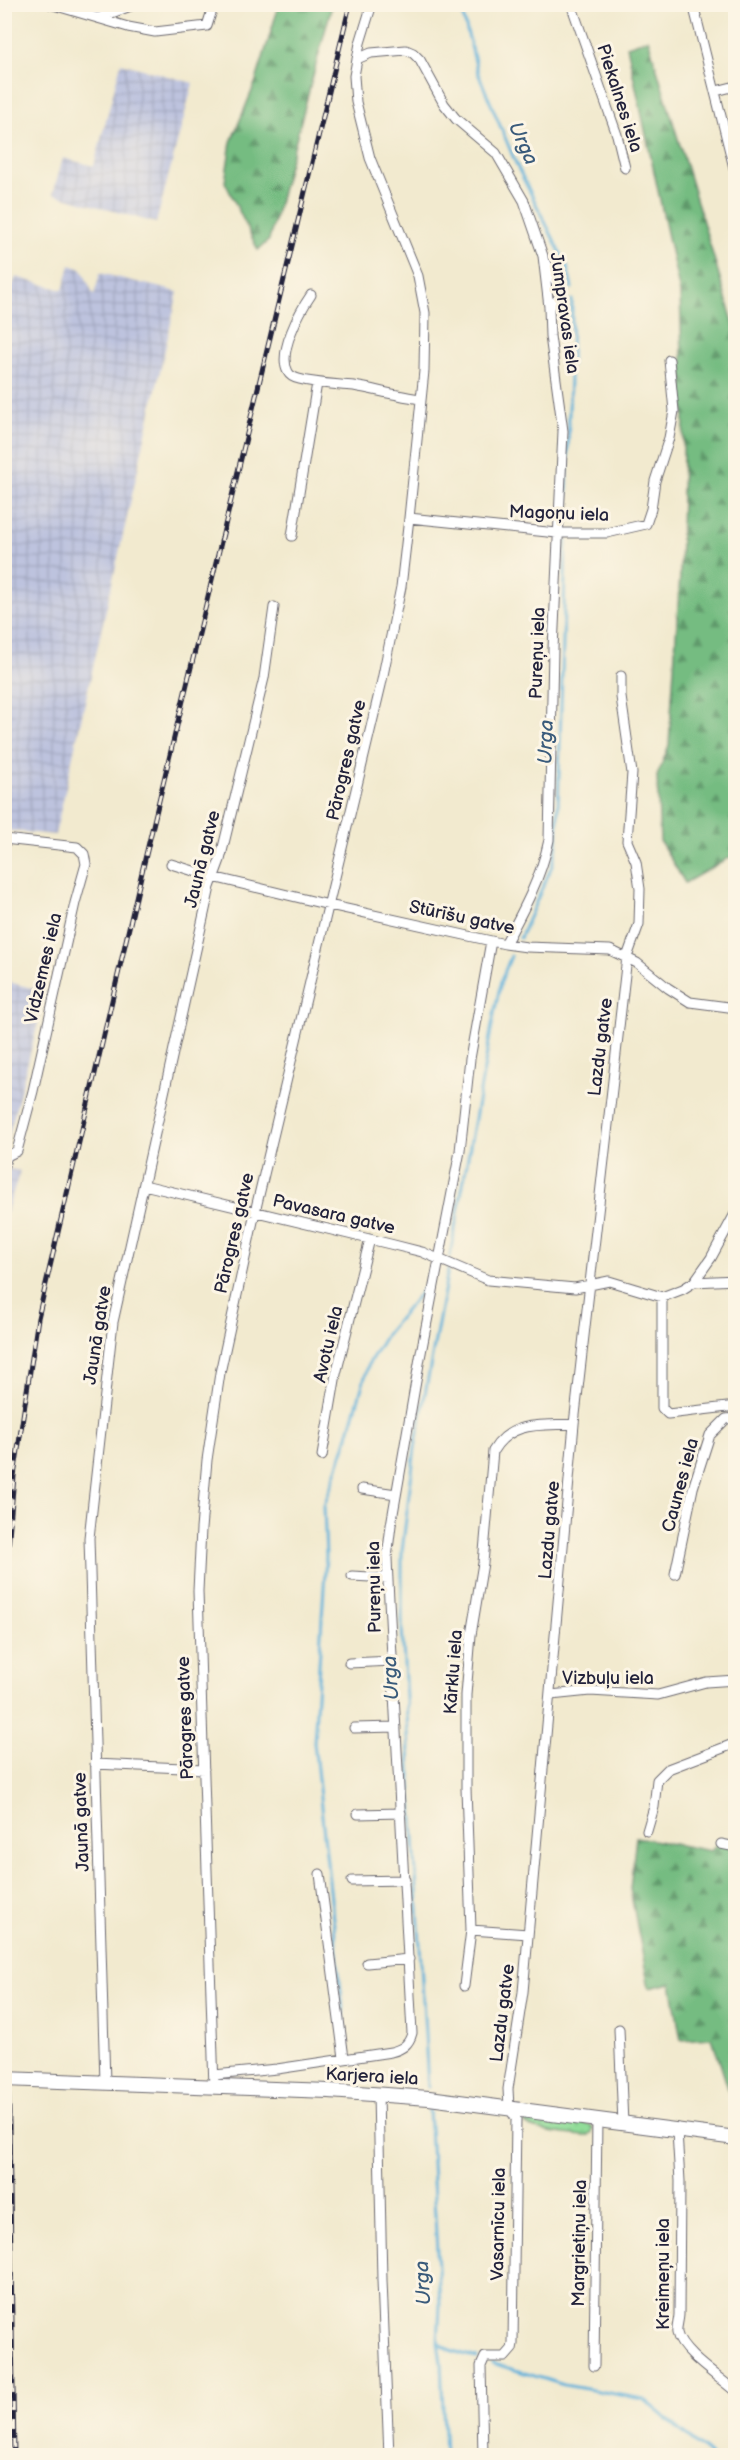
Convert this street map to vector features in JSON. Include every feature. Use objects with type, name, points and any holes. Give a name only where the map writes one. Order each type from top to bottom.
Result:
[{"type":"street","points":[[50,4],[128,27],[155,32],[207,26],[214,4]]},
{"type":"street","points":[[98,18],[135,4]]},
{"type":"street","points":[[311,295],[295,321],[285,361],[287,372],[317,383],[350,386],[422,399],[426,339],[422,293],[418,276],[370,158],[356,102],[354,76],[372,4]]},
{"type":"street","name":"Piekalnes iela","points":[[571,4],[617,135],[625,168]]},
{"type":"street","points":[[693,4],[735,176]]},
{"type":"street","name":"Jumpravas iela","points":[[357,59],[371,53],[406,50],[413,53],[420,60],[444,104],[456,119],[496,153],[524,201],[543,256],[561,292],[558,299],[549,307],[550,336],[563,431],[557,533]]},
{"type":"street","points":[[716,92],[735,86]]},
{"type":"street","name":"Magoņu iela","points":[[410,518],[557,533],[607,533],[634,529],[646,524],[674,411],[669,360]]},
{"type":"street","points":[[292,536],[317,383]]},
{"type":"street","name":"Pārogres gatve","points":[[214,2081],[198,1591],[207,1460],[220,1373],[255,1212],[393,628],[410,518],[422,399]]},
{"type":"street","name":"Pureņu iela","points":[[505,944],[541,871],[549,840],[557,533]]},
{"type":"street","name":"Jaunā gatve","points":[[105,2083],[89,1538],[113,1322],[213,878],[222,851],[264,678],[274,608]]},
{"type":"street","name":"Lazdu gatve","points":[[509,2107],[508,2089],[523,1992],[552,1695],[574,1424],[592,1283],[611,1080],[627,957],[639,924],[640,889],[636,862],[627,841],[632,773],[621,697],[621,676]]},
{"type":"street","name":"Vidzemes iela","points":[[4,839],[76,847],[84,854],[86,864],[75,903],[30,1107],[17,1151],[7,1156],[4,1165]]},
{"type":"street","name":"Stūrīšu gatve","points":[[171,864],[213,878],[329,906],[505,944],[610,950],[627,957],[690,1002],[735,1008]]},
{"type":"street","name":"Pureņu iela","points":[[344,2058],[399,2049],[410,2041],[412,2025],[388,1578],[388,1541],[420,1358],[442,1261],[460,1151],[470,1059],[491,941]]},
{"type":"street","name":"Pavasara gatve","points":[[144,1185],[422,1252],[488,1280],[575,1288],[592,1283]]},
{"type":"street","points":[[592,1283],[609,1281],[662,1297],[683,1289],[694,1282],[711,1258],[735,1212]]},
{"type":"street","name":"Avotu iela","points":[[322,1456],[336,1374],[370,1239]]},
{"type":"street","points":[[694,1282],[735,1280]]},
{"type":"street","points":[[662,1297],[662,1408],[668,1413],[735,1406]]},
{"type":"street","name":"Caunes iela","points":[[675,1574],[693,1488],[710,1435],[726,1419],[735,1418]]},
{"type":"street","name":"Kārklu iela","points":[[464,1986],[471,1930],[466,1788],[466,1695],[471,1635],[483,1563],[493,1451],[500,1440],[512,1431],[574,1424]]},
{"type":"street","points":[[362,1489],[396,1494]]},
{"type":"street","points":[[352,1575],[388,1578]]},
{"type":"street","points":[[349,1663],[393,1661]]},
{"type":"street","name":"Vizbuļu iela","points":[[552,1695],[590,1691],[658,1695],[706,1682],[735,1680]]},
{"type":"street","points":[[354,1728],[396,1727]]},
{"type":"street","points":[[647,1831],[654,1807],[657,1780],[668,1769],[735,1743]]},
{"type":"street","points":[[95,1764],[204,1769]]},
{"type":"street","points":[[358,1814],[401,1813]]},
{"type":"street","points":[[721,1844],[735,1846]]},
{"type":"street","points":[[214,2081],[344,2058],[320,1874]]},
{"type":"street","points":[[352,1881],[405,1880]]},
{"type":"street","points":[[471,1930],[528,1934]]},
{"type":"street","points":[[367,1963],[409,1959]]},
{"type":"street","points":[[619,2029],[623,2124]]},
{"type":"street","name":"Karjera iela","points":[[4,2079],[105,2083],[214,2081],[378,2094],[509,2107],[677,2132],[735,2138]]},
{"type":"street","points":[[378,2094],[389,2456]]},
{"type":"street","name":"Vasarnīcu iela","points":[[483,2456],[481,2366],[485,2357],[505,2357],[510,2353],[513,2344],[516,2119],[509,2107]]},
{"type":"street","name":"Margrietiņu iela","points":[[594,2366],[597,2120]]},
{"type":"street","name":"Kreimeņu iela","points":[[677,2132],[680,2181],[677,2332],[688,2351],[735,2392]]},
{"type":"shaded area","points":[[121,63],[193,83],[156,223],[53,194],[63,158],[94,166]]},
{"type":"shaded area","points":[[70,265],[82,269],[94,296],[100,273],[178,292],[55,835],[5,830],[4,286],[12,287],[16,277],[63,290]]},
{"type":"shaded area","points":[[4,981],[46,992],[5,1150]]},
{"type":"shaded area","points":[[5,1168],[20,1171],[5,1217]]},
{"type":"green space","points":[[279,5],[332,5],[269,240],[258,250],[225,182],[231,142],[256,81]]},
{"type":"green space","points":[[648,39],[735,328],[735,860],[730,857],[685,883],[660,841],[657,776],[669,745],[680,575],[684,414],[680,293],[627,46]]},
{"type":"green space","points":[[636,1837],[711,1851],[722,1839],[735,1841],[735,2110],[712,2038],[681,2040],[671,1983],[649,1988],[630,1889]]},
{"type":"green space","points":[[520,2115],[591,2125],[593,2128],[591,2134],[587,2136],[551,2132],[526,2124],[520,2119]]},
{"type":"waterway","name":"Urga","points":[[460,4],[478,73],[517,166],[567,266],[572,288]]},
{"type":"waterway","name":"Urga","points":[[571,365],[572,300]]},
{"type":"waterway","name":"Urga","points":[[566,526],[570,376]]},
{"type":"waterway","name":"Urga","points":[[520,938],[552,866],[557,845],[566,540]]},
{"type":"waterway","name":"Urga","points":[[450,1256],[494,1014],[501,981],[511,956]]},
{"type":"waterway","name":"Urga","points":[[428,2087],[402,1627],[402,1551],[415,1448],[448,1270]]},
{"type":"waterway","points":[[347,2047],[314,1742],[326,1556],[324,1506],[345,1446],[369,1363],[387,1333],[430,1281]]},
{"type":"waterway","name":"Urga","points":[[429,2110],[440,2304],[438,2342],[445,2456]]},
{"type":"waterway","points":[[438,2342],[450,2350],[477,2358]]},
{"type":"waterway","points":[[492,2363],[564,2385],[643,2399],[711,2456]]},
{"type":"railway","points":[[4,1597],[14,1476],[38,1318],[145,859],[350,4]]},
{"type":"railway","points":[[4,1791],[14,2456]]}]
